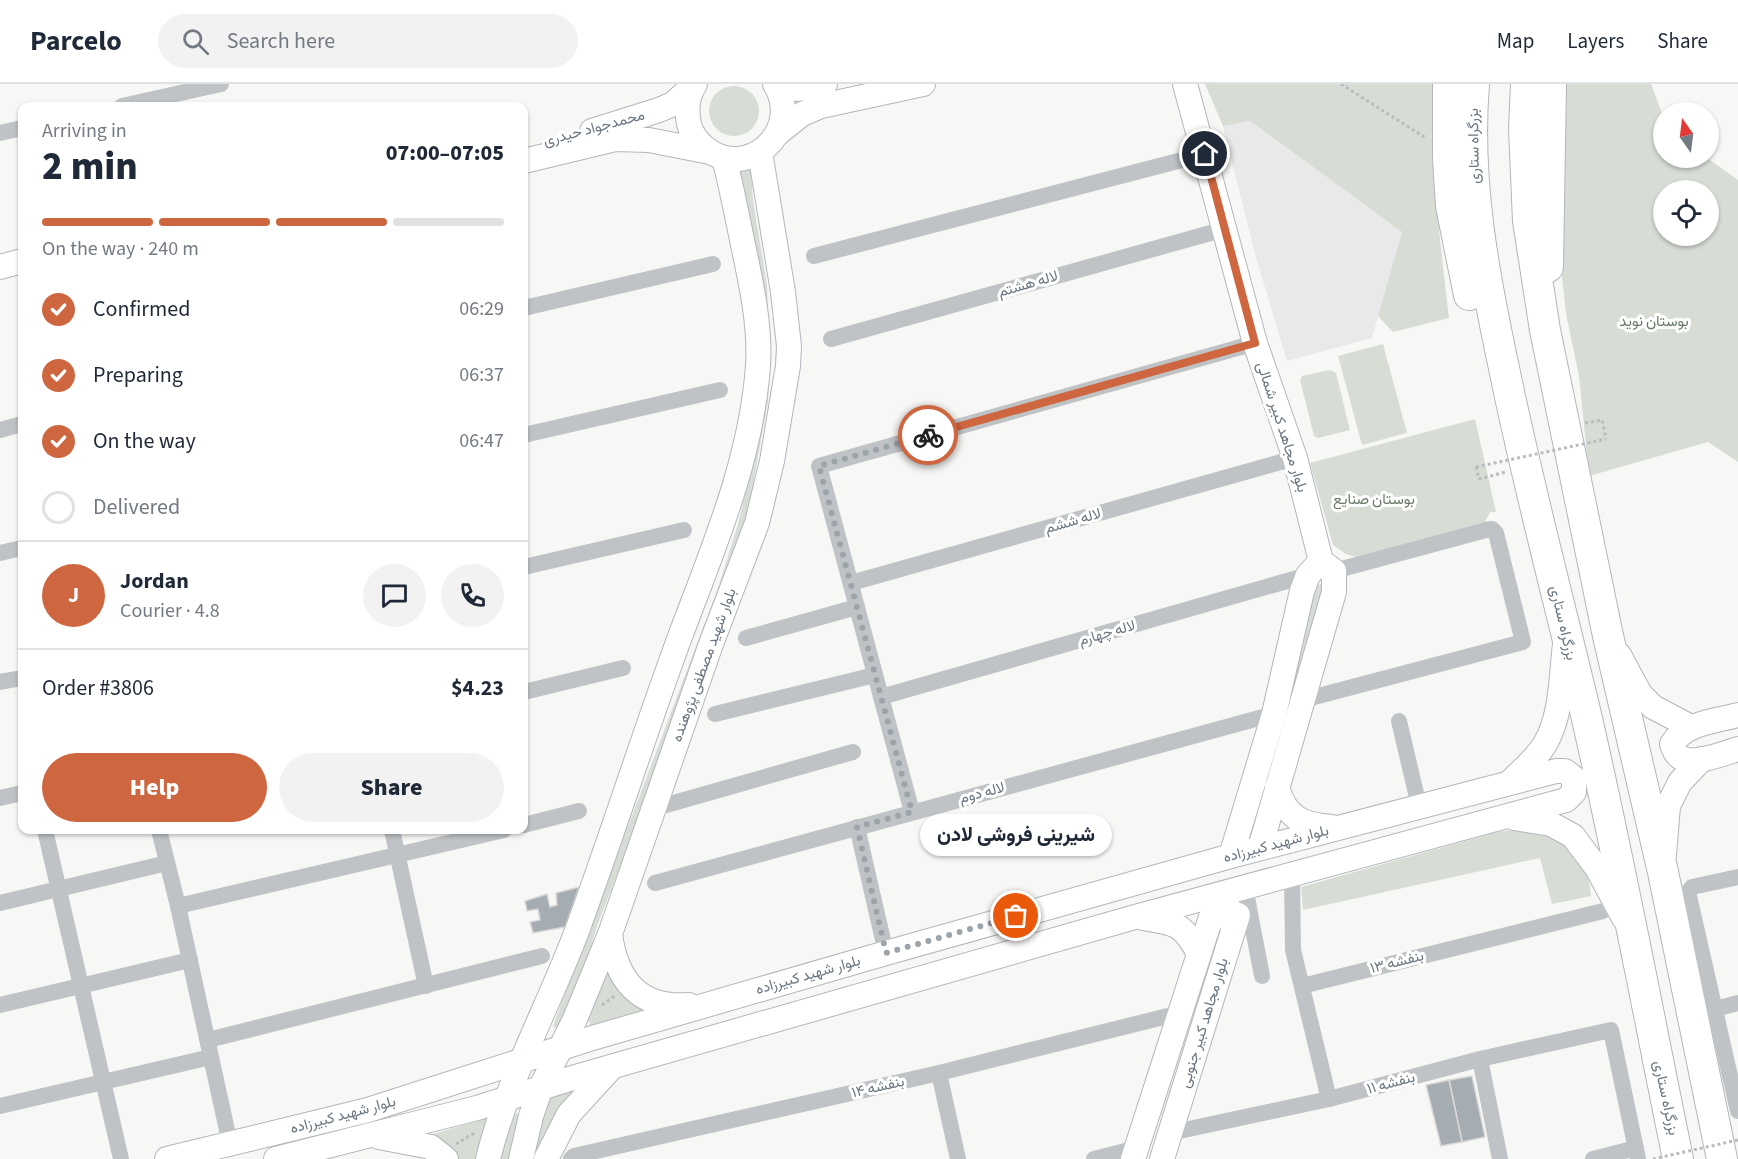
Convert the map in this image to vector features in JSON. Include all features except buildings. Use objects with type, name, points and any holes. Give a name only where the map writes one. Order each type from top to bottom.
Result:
[{"type":"highway","points":[[1448,84],[1451,206],[1472,306],[1515,420]]},
{"type":"highway","name":"بزرگراه ستاری","points":[[1474,84],[1475,194],[1481,255],[1515,420],[1584,706],[1678,1159]]},
{"type":"highway","points":[[1526,84],[1524,129],[1528,221],[1545,330],[1608,636],[1663,872],[1722,1159]]},
{"type":"highway","points":[[1545,330],[1550,218],[1551,84]]},
{"type":"main road","points":[[760,152],[770,144],[783,120],[784,106],[775,84]]},
{"type":"main road","points":[[785,84],[798,89],[825,84]]},
{"type":"main road","points":[[777,134],[802,114],[821,106],[923,84]]},
{"type":"main road","name":"بلوار مجاهد کبیر شمالی","points":[[1185,84],[1255,343],[1295,459],[1321,569],[1334,592],[1260,848]]},
{"type":"main road","points":[[694,85],[688,98],[687,114],[690,129],[698,142],[717,155]]},
{"type":"main road","name":"محمدجواد حیدری","points":[[528,145],[610,126],[659,110],[673,104],[694,85]]},
{"type":"main road","name":"محمدجواد حیدری","points":[[528,159],[615,139],[649,140],[717,155],[748,157],[760,152]]},
{"type":"main road","name":"بلوار شهید مصطفی پژوهنده","points":[[521,1159],[531,1116],[542,1087],[610,934],[707,655],[757,523],[772,461],[788,366],[789,346],[783,292],[760,152]]},
{"type":"main road","name":"بلوار شهید مصطفی پژوهنده","points":[[488,1159],[505,1100],[577,929],[681,634],[726,519],[743,458],[753,412],[758,342],[747,261],[717,155]]},
{"type":"main road","points":[[0,267],[18,262]]},
{"type":"main road","points":[[0,282],[18,278]]},
{"type":"main road","name":"بلوار مجاهد کبیر شمالی","points":[[1231,856],[1321,569]]},
{"type":"main road","points":[[1509,783],[1536,756],[1551,732],[1557,711],[1566,633]]},
{"type":"main road","points":[[1608,636],[1640,694],[1653,708],[1691,727]]},
{"type":"main road","points":[[1738,716],[1691,727],[1677,735],[1672,744],[1676,753],[1685,760],[1702,759],[1738,749]]},
{"type":"main road","points":[[1663,872],[1668,806],[1680,782],[1702,759]]},
{"type":"main road","name":"بلوار شهید کبیرزاده","points":[[167,1159],[368,1110],[561,1048],[715,1002],[1260,848],[1556,771],[1565,771],[1574,778],[1574,792],[1566,800],[1135,917],[542,1087],[505,1100],[276,1159]]},
{"type":"main road","points":[[1276,787],[1287,811],[1299,820],[1314,825],[1340,827]]},
{"type":"main road","points":[[1499,817],[1551,824],[1573,836],[1597,868],[1631,931]]},
{"type":"main road","name":"بلوار مجاهد کبیر جنوبی","points":[[1162,1159],[1245,887]]},
{"type":"main road","name":"بلوار مجاهد کبیر جنوبی","points":[[1135,1154],[1199,954],[1216,910],[1223,908],[1231,911],[1233,931]]},
{"type":"main road","points":[[1135,917],[1178,925],[1192,941],[1199,954]]},
{"type":"main road","points":[[610,934],[617,967],[622,977],[639,993],[659,1003],[681,1005],[715,1002]]},
{"type":"main road","points":[[546,1159],[569,1114],[613,1067]]},
{"type":"main road","points":[[371,1136],[450,1152]]},
{"type":"street","points":[[142,102],[221,84]]},
{"type":"street","points":[[0,133],[18,129]]},
{"type":"street","points":[[814,256],[1205,154]]},
{"type":"street","name":"لاله هشتم","points":[[831,339],[1225,229]]},
{"type":"street","points":[[528,307],[713,264]]},
{"type":"street","points":[[912,812],[819,466],[1255,343]]},
{"type":"street","points":[[528,434],[720,390]]},
{"type":"street","points":[[0,430],[18,425]]},
{"type":"street","name":"لاله ششم","points":[[851,583],[1295,459]]},
{"type":"street","name":"لاله چهارم","points":[[881,697],[1321,569],[1486,530],[1492,529],[1497,533],[1523,642],[1303,700]]},
{"type":"street","points":[[528,566],[684,530]]},
{"type":"street","points":[[0,553],[18,549]]},
{"type":"street","points":[[746,638],[857,607]]},
{"type":"street","points":[[528,691],[623,668]]},
{"type":"street","points":[[715,714],[875,675]]},
{"type":"street","points":[[0,682],[18,679]]},
{"type":"street","name":"لاله دوم","points":[[655,883],[1274,714]]},
{"type":"street","points":[[1399,721],[1419,806]]},
{"type":"street","points":[[652,809],[853,752]]},
{"type":"street","points":[[0,798],[18,794]]},
{"type":"street","points":[[528,824],[579,811]]},
{"type":"street","points":[[857,827],[886,953]]},
{"type":"street","points":[[46,834],[121,1159]]},
{"type":"street","points":[[160,834],[230,1144]]},
{"type":"street","points":[[393,834],[426,986]]},
{"type":"street","points":[[178,906],[487,834]]},
{"type":"street","points":[[0,903],[167,863]]},
{"type":"street","points":[[1292,873],[1293,950],[1329,1099]]},
{"type":"street","points":[[1738,878],[1692,887],[1689,891],[1738,1110]]},
{"type":"street","points":[[1245,887],[1262,976]]},
{"type":"street","name":"بنفشه ۱۳","points":[[1302,986],[1603,911]]},
{"type":"street","points":[[208,1040],[542,956]]},
{"type":"street","points":[[0,1005],[190,960]]},
{"type":"street","points":[[1715,1009],[1738,1003]]},
{"type":"street","name":"بنفشه ۱۴","points":[[573,1158],[939,1073],[1180,1013]]},
{"type":"street","name":"بنفشه ۱۱","points":[[1170,1133],[1329,1099],[1480,1059],[1611,1030],[1637,1154]]},
{"type":"street","points":[[0,1106],[211,1057]]},
{"type":"street","points":[[1480,1059],[1500,1159]]},
{"type":"street","points":[[939,1073],[958,1159]]},
{"type":"street","points":[[1094,1159],[1135,1154]]},
{"type":"street","points":[[1593,1159],[1637,1154]]},
{"type":"path","points":[[1341,84],[1448,152]]},
{"type":"path","points":[[1526,466],[1479,479],[1476,467],[1606,440],[1602,420]]},
{"type":"path","points":[[594,1010],[622,991]]},
{"type":"path","points":[[450,1152],[479,1129]]},
{"type":"path","points":[[1653,1159],[1738,1140]]},
{"type":"shaded area","points":[[1250,121],[1402,232],[1372,338],[1287,361],[1255,254],[1223,126]]},
{"type":"green space","points":[[1205,84],[1433,84],[1434,172],[1449,318],[1393,332],[1378,316],[1402,232],[1250,121],[1223,126]]},
{"type":"green space","name":"بوستان نوید","points":[[1563,84],[1651,84],[1658,102],[1653,102],[1653,168],[1719,167],[1738,180],[1738,462],[1708,442],[1589,476],[1579,376],[1566,314],[1562,277],[1560,129]]},
{"type":"green space","points":[[729,86],[739,86],[752,93],[759,106],[759,116],[752,129],[739,136],[729,136],[720,132],[713,125],[709,116],[709,106],[713,97],[720,90]]},
{"type":"green space","points":[[747,167],[751,169],[753,201],[767,285],[770,353],[768,401],[746,524],[684,701],[597,926],[579,988],[561,1028],[555,1028],[553,1026],[562,1001],[718,588],[738,524],[760,431],[737,172]]},
{"type":"green space","points":[[1383,344],[1407,433],[1362,445],[1338,356]]},
{"type":"green space","points":[[1330,370],[1336,373],[1350,430],[1318,438],[1314,436],[1300,380],[1302,376]]},
{"type":"green space","name":"بوستان صنایع","points":[[1475,419],[1496,512],[1490,512],[1485,522],[1356,557],[1346,554],[1333,545],[1310,463]]},
{"type":"green space","points":[[1326,585],[1258,820],[1253,823],[1316,586]]},
{"type":"green space","points":[[1531,829],[1564,845],[1578,857],[1587,872],[1591,896],[1552,904],[1540,858],[1303,910],[1301,887],[1501,831]]},
{"type":"green space","points":[[608,964],[652,1008],[589,1026],[590,1022],[587,1022]]},
{"type":"green space","points":[[591,1084],[542,1159],[531,1159],[549,1099]]},
{"type":"green space","points":[[515,1112],[519,1116],[511,1159],[495,1159],[511,1114]]},
{"type":"green space","points":[[491,1117],[480,1159],[452,1159],[416,1139]]},
{"type":"way so far","points":[[928,435],[819,466],[912,812],[857,827],[886,953],[1016,916]]},
{"type":"place","name":"شیرینی فروشی لادن","points":[[1016,916]]},
{"type":"route","points":[[928,435],[1255,343],[1205,154]]}]
